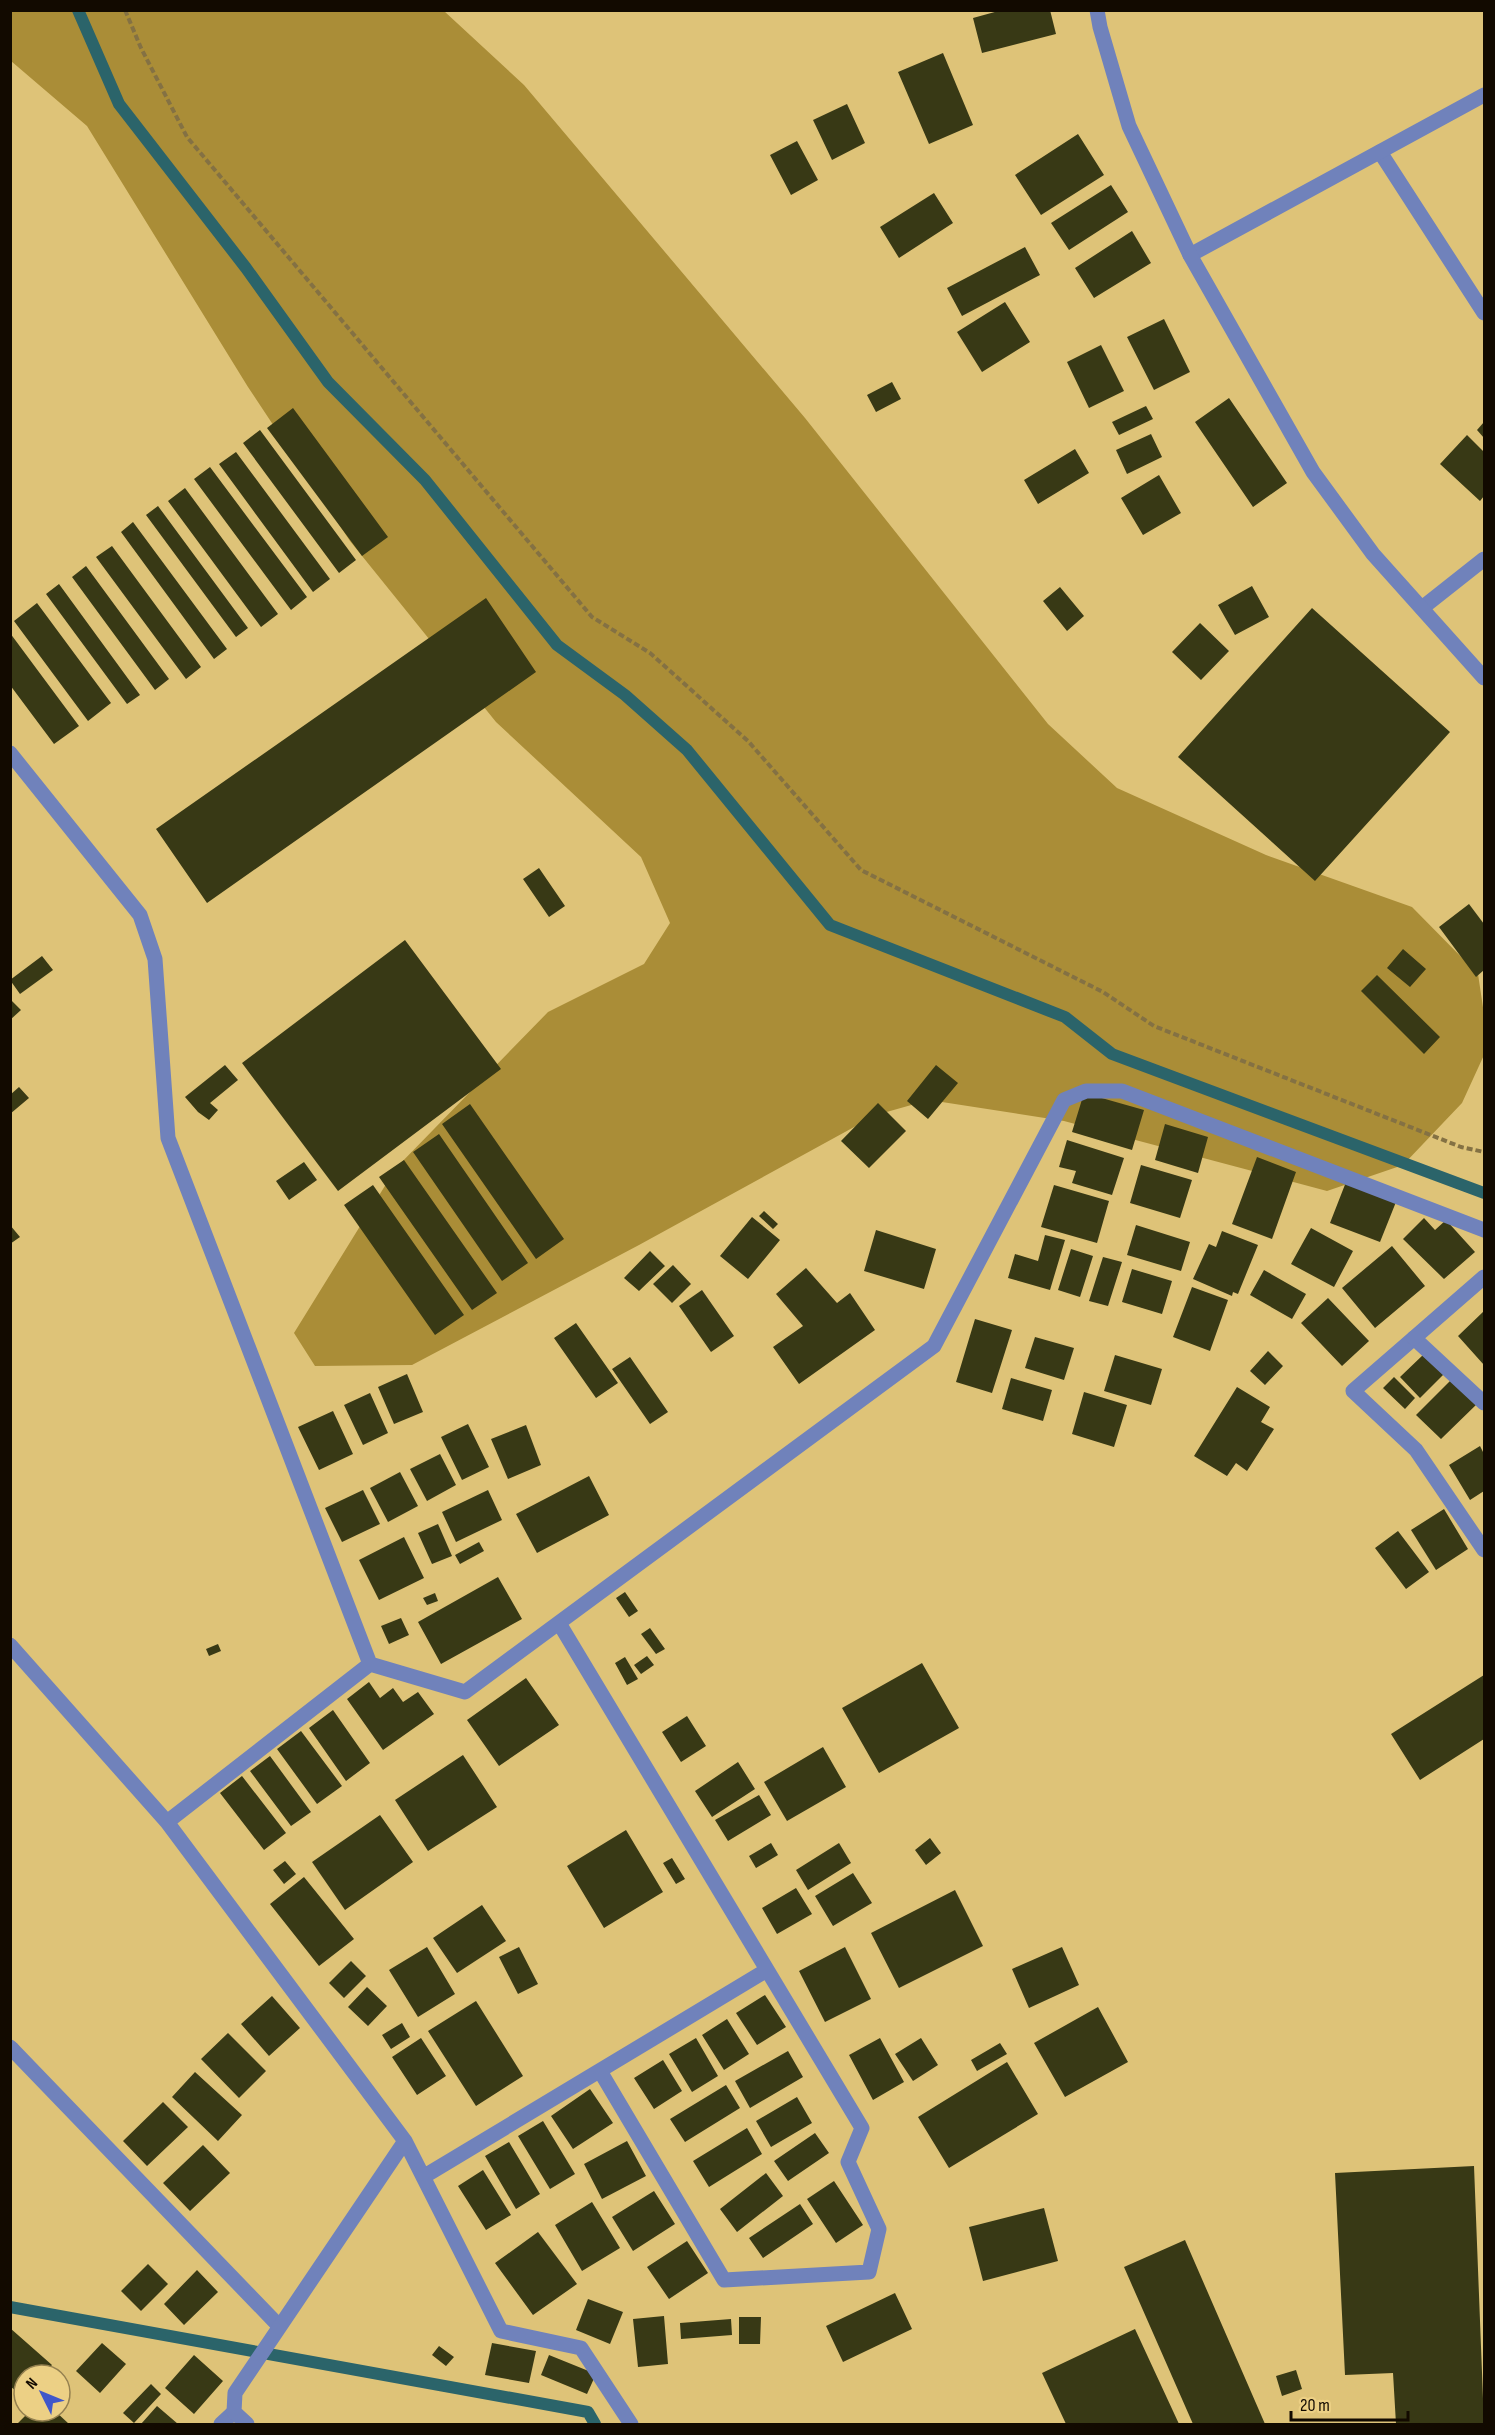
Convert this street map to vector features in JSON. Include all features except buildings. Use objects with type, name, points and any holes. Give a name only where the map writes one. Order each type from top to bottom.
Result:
[{"type":"street","points":[[1097,10],[1130,126],[1190,255],[1313,471],[1372,554],[1485,678]]},
{"type":"street","points":[[1190,255],[1485,95]]},
{"type":"street","points":[[1380,152],[1485,313]]},
{"type":"street","points":[[1422,608],[1485,559]]},
{"type":"street","points":[[10,753],[140,915],[154,959],[168,1138],[370,1664]]},
{"type":"street","points":[[370,1664],[465,1692],[934,1346],[1064,1100],[1086,1091],[1122,1090],[1485,1230]]},
{"type":"street","points":[[1485,1277],[1353,1391],[1416,1450],[1485,1550]]},
{"type":"street","points":[[1414,1338],[1485,1403]]},
{"type":"street","points":[[559,1623],[862,2128],[848,2162],[879,2229],[869,2272],[724,2280],[600,2071]]},
{"type":"street","points":[[10,1646],[167,1822],[405,2141],[501,2331],[581,2348],[631,2424]]},
{"type":"street","points":[[167,1822],[370,1664]]},
{"type":"street","points":[[423,2177],[767,1970]]},
{"type":"street","points":[[11,2048],[279,2326]]},
{"type":"street","points":[[221,2424],[234,2412],[235,2393],[405,2141]]},
{"type":"street","points":[[234,2412],[247,2424]]},
{"type":"path","points":[[125,10],[141,48],[187,137],[592,617],[650,653],[748,741],[861,870],[1102,992],[1154,1026],[1461,1147],[1485,1152]]},
{"type":"shaded area","points":[[10,11],[444,11],[524,85],[805,418],[1048,724],[1117,788],[1266,855],[1412,907],[1478,974],[1484,1014],[1484,1055],[1462,1103],[1403,1165],[1327,1191],[1064,1121],[929,1100],[876,1115],[639,1245],[412,1365],[315,1366],[294,1333],[396,1168],[548,1012],[644,964],[670,923],[641,857],[496,722],[350,541],[248,387],[87,126],[11,61]]},
{"type":"waterway","points":[[78,10],[119,104],[246,268],[328,382],[425,480],[557,645],[625,695],[687,750],[830,925],[1065,1017],[1112,1054],[1484,1193]]},
{"type":"waterway","points":[[10,2307],[588,2412],[595,2424]]}]
